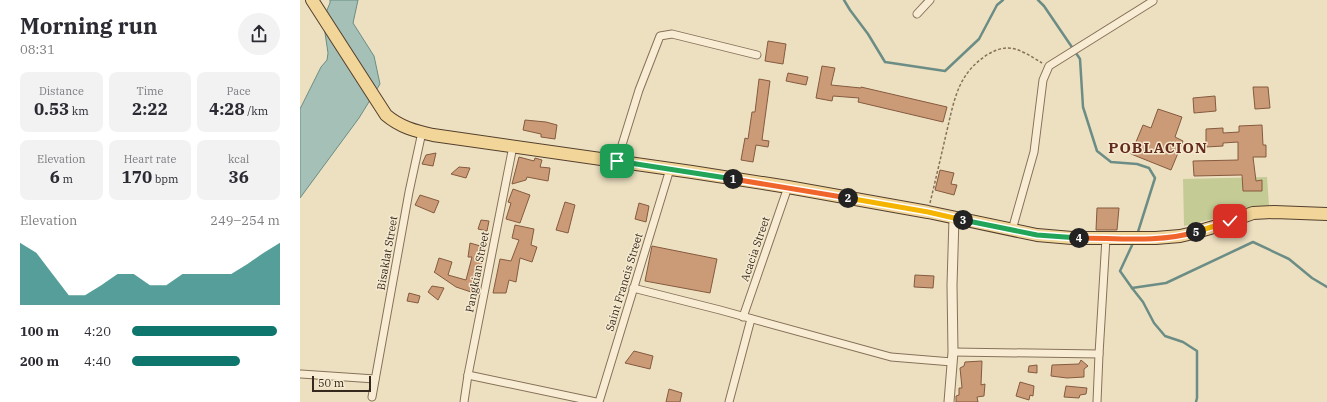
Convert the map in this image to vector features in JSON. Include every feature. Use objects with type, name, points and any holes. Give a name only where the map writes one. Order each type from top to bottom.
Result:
[{"type":"main road","points":[[312,0],[386,115],[397,124],[422,132],[788,187],[928,212],[1037,235],[1072,238],[1172,237],[1217,226],[1243,216],[1258,213],[1299,212],[1327,214]]},
{"type":"street","points":[[917,14],[930,0]]},
{"type":"street","points":[[1012,230],[1034,152],[1043,80],[1049,66],[1155,0]]},
{"type":"street","points":[[617,161],[639,90],[660,36],[672,34],[757,55]]},
{"type":"street","name":"Bisaklat Street","points":[[372,397],[409,192],[422,132]]},
{"type":"street","name":"Pangkian Street","points":[[464,402],[513,146]]},
{"type":"street","name":"Saint Francis Street","points":[[598,402],[670,169]]},
{"type":"street","name":"Acacia Street","points":[[743,317],[788,187]]},
{"type":"street","points":[[949,402],[953,352],[952,285],[954,218]]},
{"type":"street","points":[[1097,402],[1099,354],[1109,238]]},
{"type":"street","points":[[633,288],[891,357],[952,362]]},
{"type":"street","points":[[729,402],[751,319]]},
{"type":"street","points":[[953,352],[1099,354]]},
{"type":"street","points":[[301,374],[375,379]]},
{"type":"street","points":[[468,375],[598,402]]},
{"type":"path","points":[[928,212],[954,105],[966,75],[973,66],[989,54],[1004,48],[1010,48],[1049,66]]},
{"type":"green space","points":[[1267,177],[1269,205],[1184,226],[1183,179]]},
{"type":"water","points":[[330,0],[358,0],[353,23],[374,56],[380,84],[359,118],[300,198],[300,109],[321,67],[327,60],[328,53],[324,17]]},
{"type":"building","points":[[768,41],[786,44],[783,64],[765,61]]},
{"type":"building","points":[[822,66],[835,68],[831,85],[861,87],[947,107],[943,122],[858,102],[859,98],[833,96],[832,101],[816,98]]},
{"type":"building","points":[[788,73],[808,77],[806,85],[786,81]]},
{"type":"building","points":[[759,79],[770,81],[762,140],[769,141],[768,147],[756,145],[753,162],[741,160],[745,138],[748,139],[752,112],[755,112]]},
{"type":"building","points":[[1253,87],[1268,87],[1270,108],[1255,109]]},
{"type":"building","points":[[1215,96],[1216,111],[1194,113],[1193,98]]},
{"type":"building","points":[[1158,109],[1182,117],[1175,137],[1183,141],[1171,170],[1131,154],[1143,125],[1151,128]]},
{"type":"building","points":[[525,120],[546,122],[557,125],[555,139],[541,137],[541,134],[523,130]]},
{"type":"building","points":[[1262,125],[1263,145],[1266,145],[1266,157],[1253,157],[1256,181],[1262,180],[1262,191],[1243,191],[1242,175],[1194,176],[1193,161],[1238,160],[1238,142],[1223,143],[1223,146],[1206,147],[1206,129],[1223,128],[1223,133],[1239,132],[1239,126]]},
{"type":"building","points":[[436,153],[433,166],[422,164],[426,155]]},
{"type":"building","points":[[519,157],[534,161],[535,158],[542,160],[540,167],[550,168],[548,181],[527,177],[526,180],[512,184]]},
{"type":"building","points":[[459,167],[470,168],[466,178],[451,174]]},
{"type":"building","points":[[940,170],[954,173],[951,184],[957,185],[954,195],[935,190]]},
{"type":"building","points":[[513,189],[530,195],[520,223],[506,219],[511,203],[508,202]]},
{"type":"building","points":[[420,195],[439,201],[434,213],[415,205]]},
{"type":"building","points":[[565,202],[575,205],[568,233],[556,230]]},
{"type":"building","points":[[639,203],[649,206],[646,222],[635,219]]},
{"type":"building","points":[[1097,208],[1119,208],[1117,230],[1096,230]]},
{"type":"building","points":[[481,220],[489,221],[487,231],[478,229]]},
{"type":"building","points":[[515,225],[534,229],[531,245],[537,247],[532,262],[520,258],[516,282],[509,280],[506,293],[493,293],[500,259],[511,261],[519,240],[512,238]]},
{"type":"building","points":[[470,243],[484,247],[481,267],[474,293],[456,287],[434,272],[439,258],[452,262],[448,275],[466,280],[472,257],[468,257]]},
{"type":"building","points":[[652,246],[717,259],[710,293],[645,281]]},
{"type":"building","points":[[915,275],[934,276],[933,288],[914,287]]},
{"type":"building","points":[[432,286],[444,288],[438,300],[428,292]]},
{"type":"building","points":[[409,293],[420,296],[418,303],[407,301]]},
{"type":"building","points":[[634,351],[653,356],[650,369],[625,363]]},
{"type":"building","points":[[1081,360],[1088,366],[1084,369],[1084,377],[1067,378],[1051,376],[1052,365],[1079,364]]},
{"type":"building","points":[[982,361],[981,385],[985,384],[984,396],[977,397],[978,402],[956,402],[956,396],[959,395],[959,388],[962,388],[960,368],[964,366],[965,362]]},
{"type":"building","points":[[1037,365],[1037,373],[1028,372],[1029,366]]},
{"type":"building","points":[[1020,382],[1034,386],[1033,396],[1030,395],[1029,400],[1016,396]]},
{"type":"building","points":[[1066,386],[1087,388],[1086,394],[1080,395],[1079,398],[1064,397]]},
{"type":"building","points":[[669,389],[682,393],[680,402],[666,402]]},
{"type":"waterway","points":[[844,0],[868,34],[885,62],[945,71],[979,39],[997,5],[1003,0]]},
{"type":"waterway","points":[[1038,0],[1044,6],[1080,59],[1083,107],[1097,151],[1111,162],[1137,164],[1149,168],[1155,178],[1137,235]]},
{"type":"waterway","points":[[1134,241],[1120,271],[1132,288],[1166,283],[1253,242],[1289,259],[1312,278],[1327,287]]},
{"type":"waterway","points":[[1132,288],[1143,302],[1154,323],[1165,336],[1183,342],[1197,351],[1196,402]]},
{"type":"district","name":"POBLACION","points":[[1158,148]]},
{"type":"route","points":[[617,161],[788,187],[928,212],[1037,235],[1072,238],[1156,238],[1180,236],[1230,221]]}]
